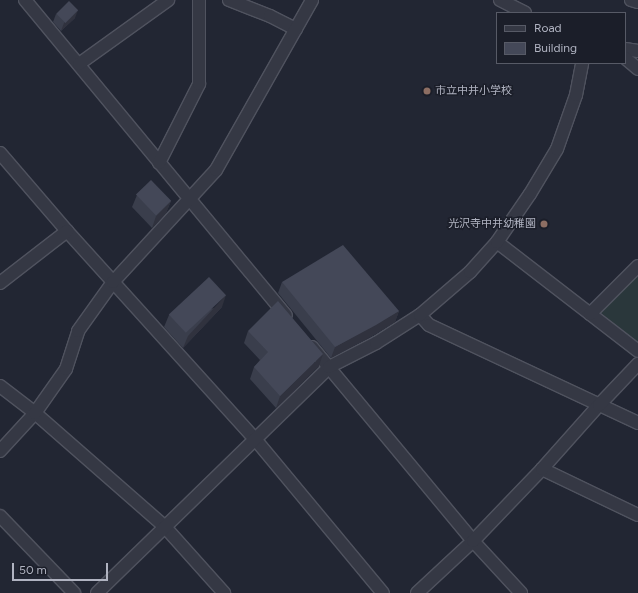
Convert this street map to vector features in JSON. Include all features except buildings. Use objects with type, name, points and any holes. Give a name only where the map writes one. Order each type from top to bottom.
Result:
[{"type":"street","points":[[25,0],[294,325]]},
{"type":"street","points":[[79,64],[168,0]]},
{"type":"street","points":[[159,163],[199,84],[198,0]]},
{"type":"street","points":[[229,0],[296,29]]},
{"type":"street","points":[[0,451],[35,413],[66,369],[78,331],[114,282],[216,170],[312,0]]},
{"type":"street","points":[[500,0],[523,12]]},
{"type":"street","points":[[631,0],[638,2]]},
{"type":"street","points":[[626,49],[638,50]]},
{"type":"street","points":[[626,59],[638,70]]},
{"type":"street","points":[[97,593],[329,367],[376,343],[420,315],[470,272],[497,242],[530,194],[557,149],[576,95],[582,64]]},
{"type":"street","points":[[0,153],[67,231],[255,439],[382,593]]},
{"type":"street","points":[[0,283],[67,231]]},
{"type":"street","points":[[497,242],[638,351]]},
{"type":"street","points":[[590,314],[638,266]]},
{"type":"street","points":[[420,315],[429,325],[638,423]]},
{"type":"street","points":[[305,338],[473,541],[520,593]]},
{"type":"street","points":[[417,593],[473,541],[542,469],[638,364]]},
{"type":"street","points":[[0,386],[35,413],[165,527],[224,593]]},
{"type":"street","points":[[542,469],[638,515]]},
{"type":"street","points":[[0,516],[74,593]]},
{"type":"shaded area","points":[[638,272],[638,345],[599,311]]},
{"type":"place","name":"市立中井小学校","points":[[427,91]]},
{"type":"place","name":"光沢寺中井幼稚園","points":[[544,224]]}]
